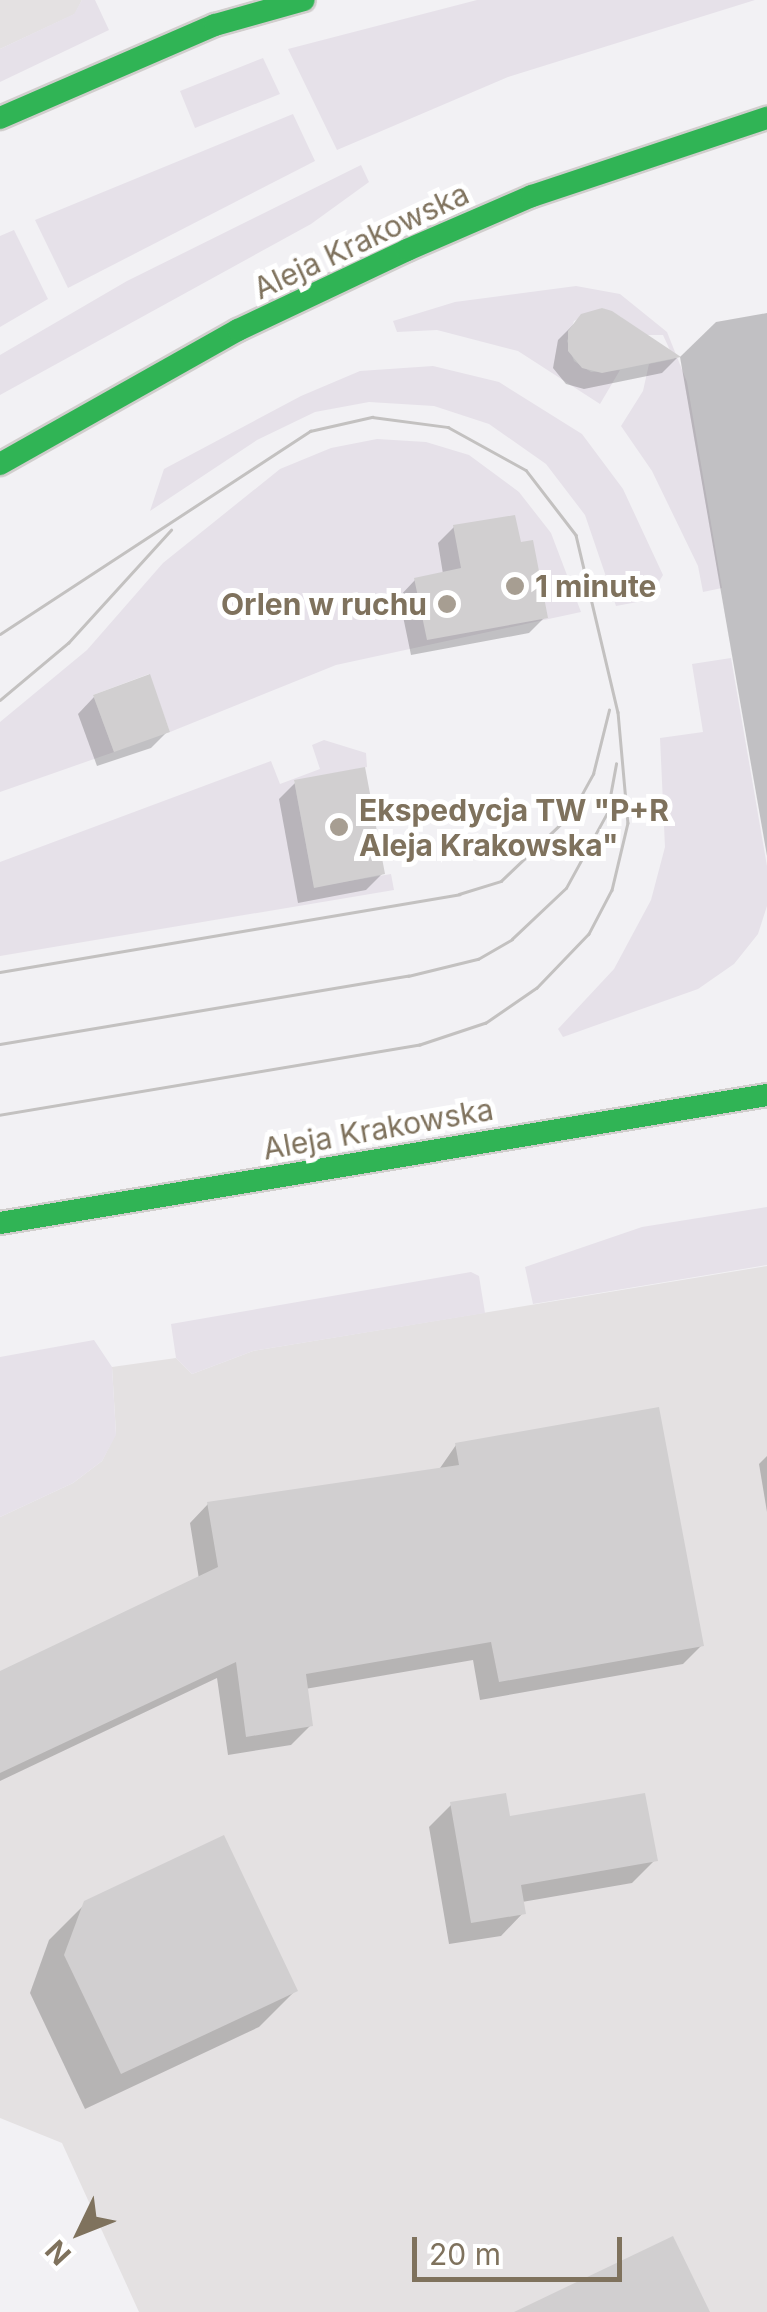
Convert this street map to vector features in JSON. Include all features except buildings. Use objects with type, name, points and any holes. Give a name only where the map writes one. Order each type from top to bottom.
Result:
[{"type":"main road","points":[[0,118],[215,26],[304,0]]},
{"type":"main road","name":"Aleja Krakowska","points":[[0,464],[238,330],[407,250],[532,196],[767,118]]},
{"type":"main road","name":"Aleja Krakowska","points":[[0,1223],[767,1095]]},
{"type":"shaded area","points":[[0,0],[82,0],[75,14],[0,49]]},
{"type":"shaded area","points":[[82,0],[95,0],[109,30],[0,82],[0,49],[74,14]]},
{"type":"shaded area","points":[[477,0],[755,0],[508,77],[337,150],[288,49]]},
{"type":"shaded area","points":[[263,58],[280,94],[195,128],[180,91]]},
{"type":"shaded area","points":[[293,114],[315,161],[68,288],[35,220]]},
{"type":"shaded area","points":[[361,165],[369,182],[311,224],[0,395],[0,355],[127,281]]},
{"type":"shaded area","points":[[14,230],[48,299],[0,327],[0,236]]},
{"type":"shaded area","points":[[576,286],[620,294],[667,332],[687,382],[722,588],[703,592],[698,566],[652,471],[621,426],[643,391],[649,364],[674,359],[663,335],[631,335],[621,317],[602,308],[574,321],[567,341],[574,361],[591,372],[620,370],[600,404],[518,351],[437,330],[397,332],[393,321],[455,302]]},
{"type":"shaded area","points":[[433,366],[499,382],[582,434],[623,489],[663,575],[648,600],[616,606],[585,515],[546,464],[489,424],[434,406],[369,402],[315,412],[257,440],[150,511],[164,469],[301,396],[360,371]]},
{"type":"shaded area","points":[[377,439],[426,442],[469,455],[519,492],[551,533],[581,612],[336,665],[170,732],[149,674],[93,695],[114,752],[0,792],[0,722],[87,650],[163,563],[280,469],[331,448]]},
{"type":"shaded area","points":[[731,658],[767,866],[767,906],[758,934],[734,964],[698,989],[563,1037],[558,1029],[614,969],[651,900],[665,847],[660,738],[703,732],[692,664]]},
{"type":"shaded area","points":[[324,740],[366,753],[367,767],[294,781],[314,887],[391,874],[394,890],[0,956],[0,862],[271,761],[280,784],[320,769],[312,745]]},
{"type":"shaded area","points":[[767,1207],[767,1265],[533,1304],[525,1267],[642,1227]]},
{"type":"shaded area","points":[[767,1266],[767,2312],[139,2312],[62,2143],[0,2118],[0,1517],[73,1483],[102,1461],[116,1433],[112,1367],[176,1358],[192,1374],[253,1351]]},
{"type":"shaded area","points":[[471,1272],[479,1276],[485,1313],[253,1351],[192,1374],[176,1358],[171,1324]]},
{"type":"shaded area","points":[[94,1340],[112,1367],[116,1435],[102,1461],[73,1483],[0,1517],[0,1357]]},
{"type":"tram line","points":[[0,634],[310,431],[372,417],[448,427],[526,470],[576,535],[618,712],[628,823],[612,890],[589,934],[537,988],[486,1023],[420,1045],[0,1115]]},
{"type":"tram line","points":[[0,700],[68,643],[171,530]]},
{"type":"tram line","points":[[0,972],[459,894],[501,881],[571,814],[593,774],[609,710]]},
{"type":"tram line","points":[[0,1044],[408,976],[478,959],[512,939],[566,888],[607,813],[616,764]]},
{"type":"traffic: fast","points":[[0,118],[215,25],[304,0]]},
{"type":"traffic: fast","points":[[0,464],[238,330],[407,250],[532,196],[767,118]]},
{"type":"traffic: fast","points":[[0,1223],[767,1095]]},
{"type":"place","name":"1 minute","points":[[515,586]]},
{"type":"place","name":"Orlen w ruchu","points":[[447,604]]},
{"type":"place","name":"Ekspedycja TW \"P+R Aleja Krakowska\"","points":[[339,827]]}]
